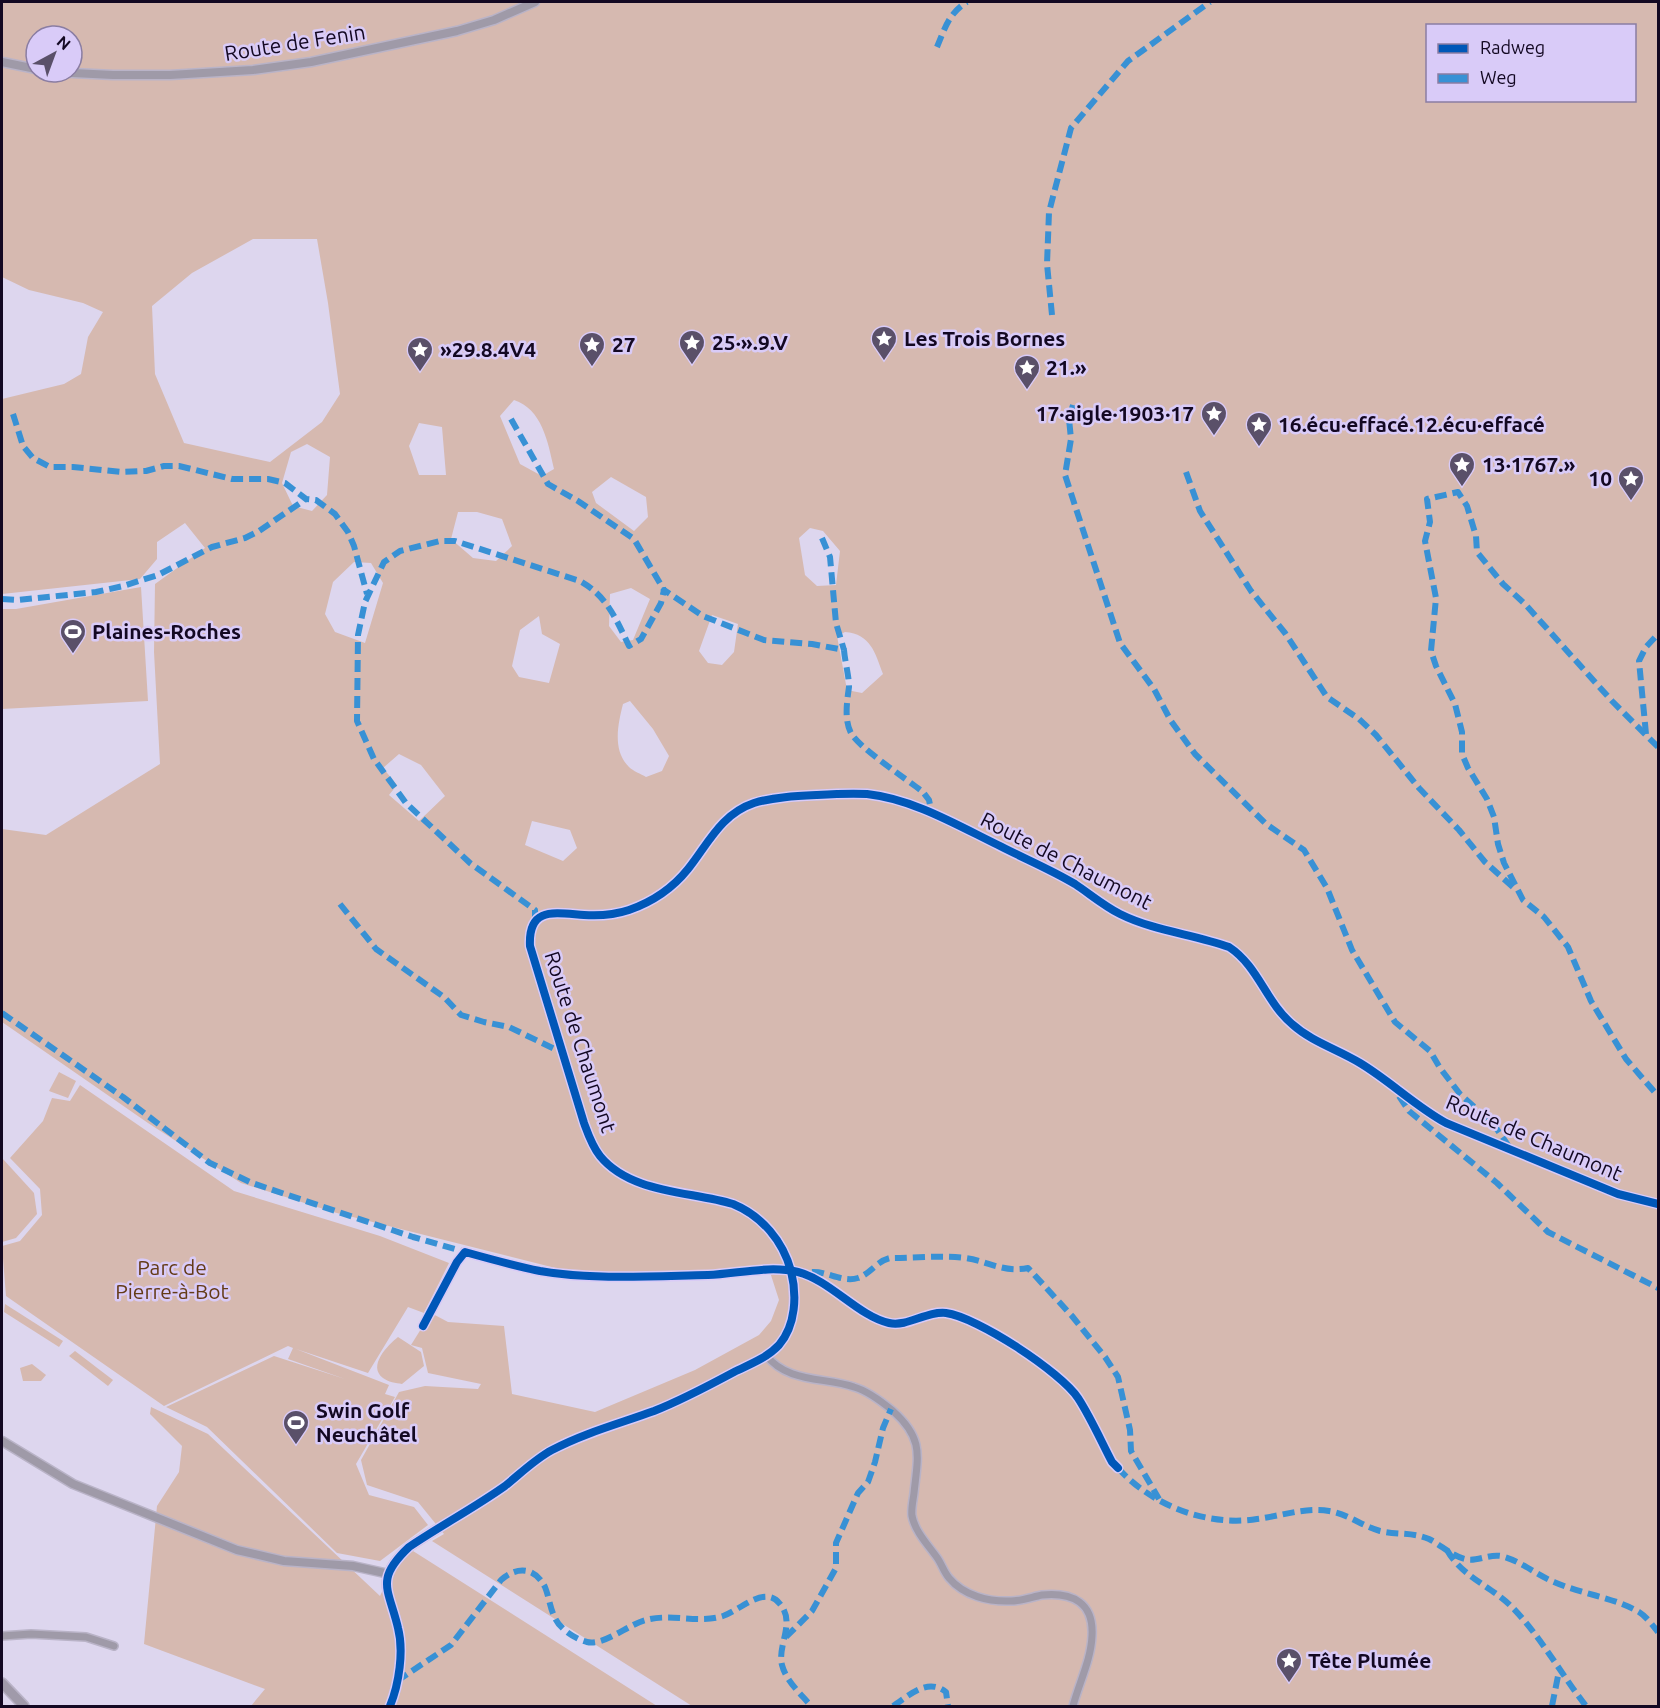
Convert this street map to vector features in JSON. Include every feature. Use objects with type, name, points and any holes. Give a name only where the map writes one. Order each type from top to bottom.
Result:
[{"type":"main road","points":[[2,1683],[24,1707]]},
{"type":"street","name":"Route de Fenin","points":[[84,74],[170,75],[253,70],[311,62],[457,31],[494,20],[536,2]]},
{"type":"street","points":[[2,62],[24,67]]},
{"type":"street","name":"Route de Chaumont","points":[[389,1574],[395,1562],[409,1547],[504,1486],[551,1450],[656,1410],[721,1379],[766,1356],[783,1339],[791,1320],[794,1295],[791,1271],[784,1251],[772,1233],[744,1208],[721,1200],[687,1195],[639,1181],[611,1167],[599,1155],[589,1137],[581,1113],[530,937],[535,921],[542,916],[559,913],[602,915],[615,913],[654,899],[676,882],[712,835],[732,815],[755,803],[774,798],[806,795],[868,794],[901,802],[932,814],[1058,875],[1126,917],[1228,947],[1240,954],[1250,965],[1272,1002],[1292,1025],[1304,1034],[1362,1064],[1427,1112],[1462,1131],[1510,1148],[1618,1194],[1659,1204]]},
{"type":"street","points":[[423,1326],[457,1262],[465,1252],[541,1271],[579,1275],[711,1275],[750,1270],[791,1271],[822,1283],[886,1322],[904,1323],[938,1312],[962,1317],[1008,1341],[1068,1386],[1078,1398],[1112,1462],[1118,1468]]},
{"type":"street","points":[[766,1356],[780,1368],[804,1377],[841,1383],[865,1390],[891,1409],[908,1426],[917,1446],[918,1460],[911,1514],[914,1524],[947,1576],[958,1588],[984,1599],[1011,1601],[1044,1595],[1060,1595],[1079,1601],[1088,1610],[1092,1624],[1091,1647],[1073,1707]]},
{"type":"street","points":[[2,1441],[74,1484],[237,1550],[284,1561],[353,1566],[389,1574],[387,1589],[398,1628],[400,1645],[397,1681],[390,1707]]},
{"type":"street","points":[[2,1636],[31,1634],[86,1637],[114,1646]]},
{"type":"green space","points":[[2,2],[1658,2],[1658,1706],[692,1706],[432,1541],[444,1534],[418,1502],[367,1485],[361,1460],[399,1392],[425,1386],[478,1389],[481,1384],[428,1373],[422,1348],[411,1345],[431,1313],[448,1322],[504,1326],[512,1394],[595,1412],[695,1370],[759,1335],[771,1321],[779,1300],[769,1269],[579,1274],[333,1212],[241,1183],[148,1123],[2,1022],[2,829],[46,835],[160,764],[154,652],[155,584],[205,548],[185,523],[157,542],[157,559],[140,579],[2,594],[2,399],[64,384],[81,374],[88,337],[103,312],[83,303],[29,290],[2,277]],"holes":[[[253,239],[317,239],[340,394],[322,422],[270,462],[184,443],[155,374],[152,306],[192,273]],[[514,400],[524,404],[542,428],[554,469],[542,476],[520,464],[500,416]],[[419,423],[442,427],[446,475],[419,475],[409,446]],[[307,444],[330,457],[327,495],[312,511],[293,506],[282,483],[291,452]],[[611,477],[646,497],[648,517],[634,531],[596,503],[592,492]],[[458,512],[477,512],[502,519],[512,546],[496,561],[473,558],[451,539]],[[810,528],[823,531],[840,551],[836,585],[817,586],[805,575],[799,538]],[[354,562],[371,563],[383,583],[365,643],[335,632],[325,614],[333,582]],[[631,588],[650,599],[633,640],[621,642],[609,626],[610,594]],[[712,615],[738,624],[734,652],[722,665],[708,663],[699,651]],[[539,616],[542,634],[560,644],[549,683],[519,677],[512,666],[520,630]],[[845,632],[861,636],[874,652],[883,674],[862,693],[847,690],[837,636]],[[630,701],[653,729],[669,756],[662,771],[646,777],[629,767],[618,745],[618,728],[623,704]],[[399,754],[421,765],[445,796],[419,821],[389,795],[397,785],[383,768]],[[532,821],[570,830],[577,848],[563,861],[525,845]]]},
{"type":"green space","name":"Plaines-Roches","points":[[141,587],[148,701],[2,709],[2,609],[16,609]]},
{"type":"green space","points":[[59,1072],[76,1081],[68,1098],[49,1091]]},
{"type":"green space","name":"Parc de Pierre-à-Bot","points":[[80,1085],[234,1191],[380,1236],[449,1263],[424,1313],[408,1307],[368,1373],[296,1349],[389,1385],[385,1394],[395,1397],[356,1464],[369,1495],[414,1507],[428,1525],[380,1561],[337,1553],[207,1427],[166,1407],[274,1356],[345,1379],[288,1359],[293,1348],[288,1346],[164,1406],[6,1296],[2,1246],[20,1241],[42,1215],[40,1189],[10,1158],[43,1121],[52,1098],[70,1101]]},
{"type":"green space","points":[[2,1158],[34,1193],[37,1214],[16,1238],[2,1242]]},
{"type":"green space","points":[[5,1304],[63,1341],[59,1347],[4,1312]]},
{"type":"green space","points":[[398,1337],[421,1352],[424,1366],[402,1384],[385,1379],[377,1368],[381,1356]]},
{"type":"green space","points":[[75,1351],[113,1380],[108,1386],[69,1356]]},
{"type":"green space","points":[[32,1364],[46,1375],[41,1381],[23,1381],[20,1368]]},
{"type":"green space","points":[[151,1407],[208,1434],[380,1596],[397,1561],[413,1551],[657,1706],[251,1706],[265,1689],[144,1644],[157,1506],[179,1472],[182,1446],[150,1414]]},
{"type":"marked path","points":[[937,47],[952,16],[967,2]]},
{"type":"marked path","points":[[1052,315],[1047,264],[1049,212],[1071,128],[1128,61],[1210,2]]},
{"type":"marked path","points":[[1073,405],[1069,419],[1071,439],[1065,475],[1120,643],[1154,689],[1171,721],[1195,754],[1266,824],[1304,850],[1327,888],[1352,950],[1395,1022],[1430,1051],[1460,1094],[1494,1125],[1510,1148]]},
{"type":"marked path","points":[[13,414],[23,446],[33,458],[50,467],[122,472],[179,466],[232,479],[268,479],[285,483],[306,499],[316,500],[335,514],[348,532],[354,546],[367,594]]},
{"type":"marked path","points":[[511,419],[548,484],[578,501],[634,539],[664,590]]},
{"type":"marked path","points":[[1186,472],[1200,511],[1251,591],[1285,633],[1327,697],[1359,719],[1376,735],[1419,788],[1459,830],[1485,862],[1515,889]]},
{"type":"marked path","points":[[1658,747],[1612,701],[1525,604],[1503,584],[1477,552],[1476,536],[1467,506],[1458,492],[1427,499],[1430,522],[1425,541],[1436,598],[1431,651],[1455,704],[1462,732],[1462,754],[1487,799],[1494,817],[1498,844],[1504,863],[1523,900],[1544,917],[1568,947],[1591,1001],[1626,1059],[1658,1096]]},
{"type":"marked path","points":[[2,599],[18,600],[96,592],[158,575],[212,547],[245,538],[259,531],[306,499]]},
{"type":"marked path","points":[[822,538],[830,557],[836,623],[844,650]]},
{"type":"marked path","points":[[535,921],[535,910],[470,863],[406,803],[374,759],[357,721],[358,635],[365,602],[384,562],[400,551],[440,541],[455,541],[580,581],[604,601],[629,646],[641,639],[661,603],[664,590],[703,616],[764,640],[812,644],[844,650],[849,683],[847,716],[851,733],[873,755],[923,792],[929,800],[932,814]]},
{"type":"marked path","points":[[1646,734],[1639,661],[1646,647],[1658,634]]},
{"type":"marked path","points":[[340,904],[376,949],[444,997],[461,1015],[509,1027],[563,1053]]},
{"type":"marked path","points":[[2,1013],[123,1097],[210,1163],[252,1183],[465,1252]]},
{"type":"marked path","points":[[1399,1096],[1409,1111],[1497,1183],[1548,1232],[1658,1288]]},
{"type":"marked path","points":[[812,1272],[852,1279],[862,1276],[890,1258],[937,1257],[973,1259],[1011,1269],[1028,1268],[1072,1316],[1118,1377],[1130,1430],[1131,1451],[1159,1499]]},
{"type":"marked path","points":[[786,1637],[812,1611],[836,1568],[836,1543],[858,1493],[868,1482],[883,1428],[891,1409]]},
{"type":"marked path","points":[[1118,1468],[1131,1481],[1163,1503],[1200,1516],[1238,1521],[1302,1511],[1329,1511],[1380,1531],[1423,1537],[1465,1559],[1501,1556],[1564,1586],[1629,1607],[1645,1616],[1658,1632]]},
{"type":"marked path","points":[[1447,1550],[1461,1567],[1512,1607],[1542,1643],[1586,1706]]},
{"type":"marked path","points":[[397,1681],[451,1645],[501,1580],[513,1572],[525,1571],[531,1572],[541,1580],[553,1614],[560,1626],[573,1636],[587,1642],[601,1641],[646,1620],[714,1618],[760,1598],[774,1599],[780,1604],[786,1619],[781,1657],[784,1671],[794,1687],[811,1706]]},
{"type":"marked path","points":[[1552,1706],[1559,1671]]},
{"type":"marked path","points":[[893,1706],[912,1693],[932,1686],[946,1692],[948,1706]]},
{"type":"cycle path","points":[[390,1706],[398,1678],[401,1647],[387,1585],[391,1568],[409,1547],[505,1486],[552,1450],[590,1433],[664,1407],[765,1357],[779,1345],[789,1328],[794,1309],[791,1271],[777,1240],[762,1223],[733,1204],[662,1189],[628,1178],[613,1168],[597,1152],[584,1123],[530,946],[534,924],[545,915],[554,913],[612,914],[623,912],[654,899],[682,876],[724,822],[733,814],[754,803],[793,796],[867,794],[901,801],[934,814],[1046,868],[1133,920],[1229,947],[1247,964],[1275,1005],[1292,1024],[1316,1041],[1360,1063],[1446,1123],[1618,1194],[1658,1204]]},
{"type":"cycle path","points":[[423,1326],[457,1262],[465,1252],[540,1271],[580,1276],[708,1275],[776,1269],[798,1272],[821,1282],[866,1313],[889,1323],[903,1323],[931,1314],[946,1313],[977,1324],[1017,1347],[1069,1387],[1092,1422],[1112,1462],[1118,1468]]},
{"type":"place","name":"Les Trois Bornes","points":[[884,362]]},
{"type":"place","name":"25·».9.V","points":[[692,366]]},
{"type":"place","name":"27","points":[[592,368]]},
{"type":"place","name":"»29.8.4V4","points":[[420,373]]},
{"type":"place","name":"21.»","points":[[1027,391]]},
{"type":"place","name":"17·aigle·1903·17","points":[[1214,437]]},
{"type":"place","name":"16.écu·effacé.12.écu·effacé","points":[[1259,448]]},
{"type":"place","name":"13·1767.»","points":[[1462,488]]},
{"type":"place","name":"10","points":[[1631,502]]},
{"type":"place","name":"Plaines-Roches","points":[[73,655]]},
{"type":"place","name":"Swin Golf Neuchâtel","points":[[296,1446]]},
{"type":"place","name":"Tête Plumée","points":[[1289,1684]]}]
